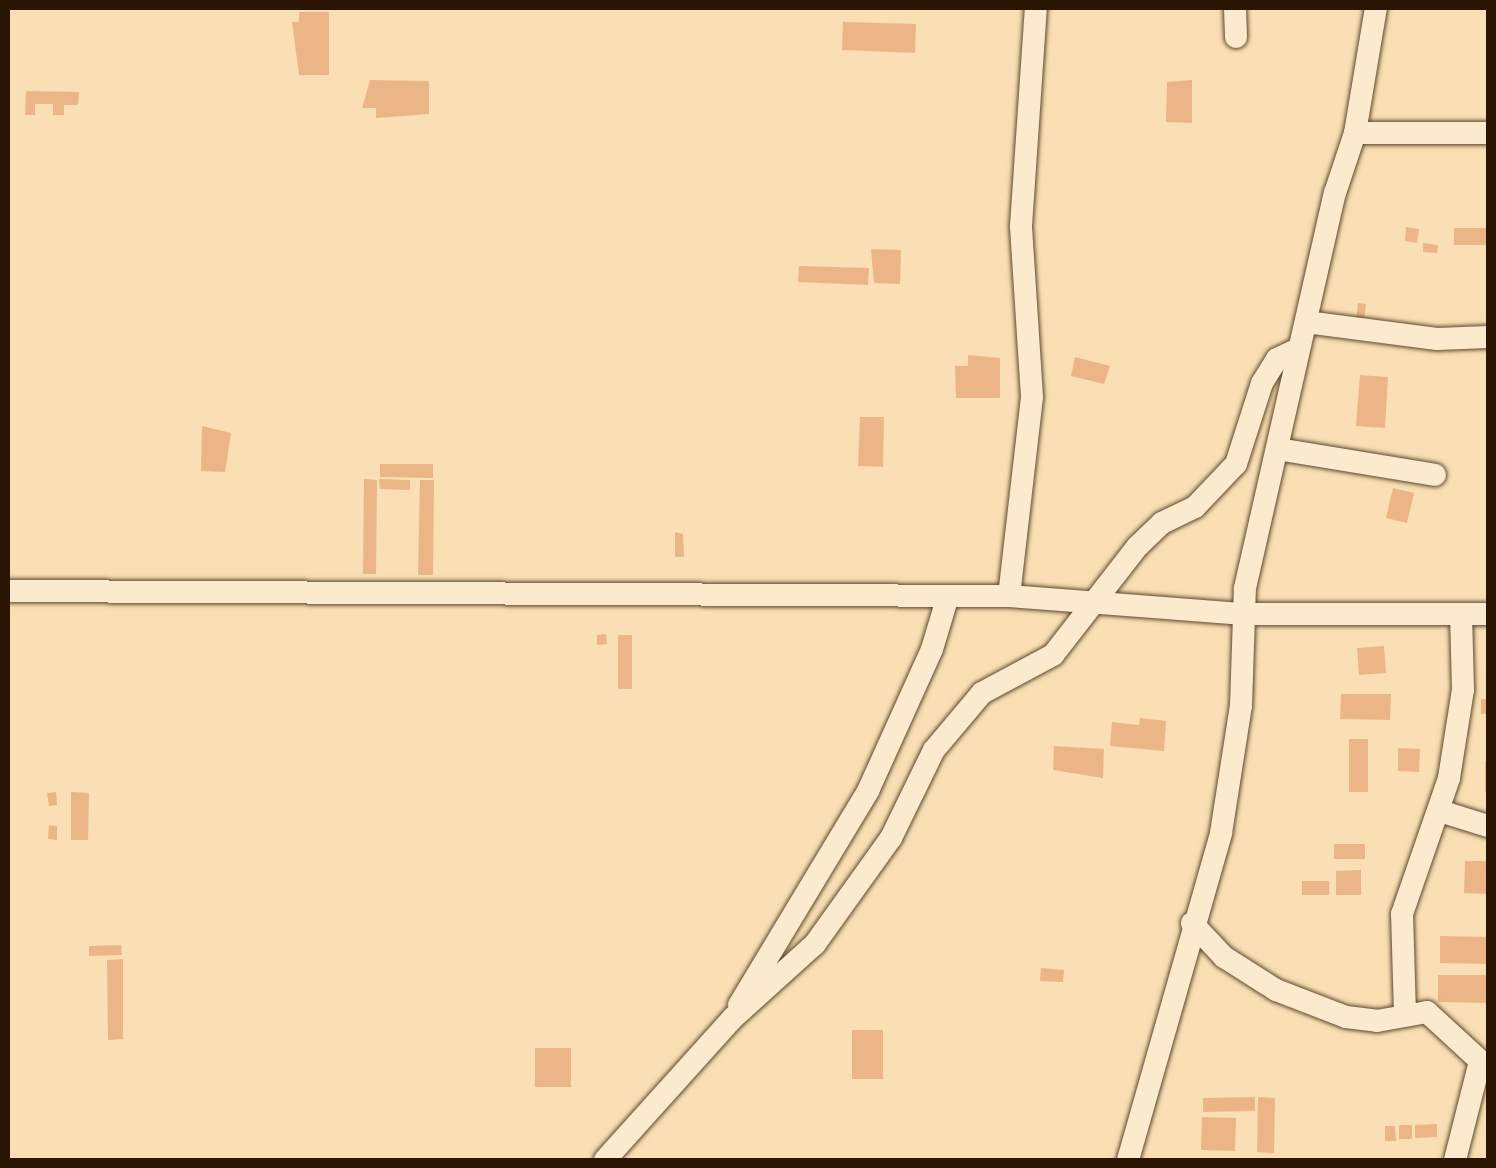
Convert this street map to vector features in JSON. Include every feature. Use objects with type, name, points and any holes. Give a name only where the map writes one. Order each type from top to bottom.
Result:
[{"type":"street","points":[[1008,596],[1032,397],[1021,226],[1036,8]]},
{"type":"street","points":[[1236,8],[1236,37]]},
{"type":"street","points":[[1128,1160],[1226,800],[1241,706],[1244,614],[1298,349],[1355,133],[1376,8]]},
{"type":"street","points":[[1355,133],[1488,133]]},
{"type":"street","points":[[1306,322],[1437,340],[1488,337]]},
{"type":"street","points":[[606,1160],[734,1018],[815,944],[891,838],[934,750],[982,692],[1053,655],[1138,546],[1162,523],[1195,507],[1236,464],[1262,383],[1277,360],[1298,349]]},
{"type":"street","points":[[1277,449],[1435,475]]},
{"type":"street","points":[[8,590],[1008,596],[1244,614],[1488,614]]},
{"type":"street","points":[[734,1018],[868,791],[932,649],[948,596]]},
{"type":"street","points":[[1405,1014],[1402,914],[1440,811],[1463,690],[1461,615]]},
{"type":"street","points":[[1440,811],[1488,826]]},
{"type":"street","points":[[1192,923],[1224,957],[1276,990],[1346,1018],[1377,1021],[1405,1014],[1441,1020],[1484,1064],[1455,1160]]},
{"type":"building","points":[[299,12],[329,12],[329,75],[299,75],[292,22],[299,22]]},
{"type":"building","points":[[843,22],[916,24],[915,53],[842,50]]},
{"type":"building","points":[[370,80],[429,81],[429,114],[376,118],[376,108],[362,108]]},
{"type":"building","points":[[1192,80],[1192,123],[1166,122],[1167,82]]},
{"type":"building","points":[[26,91],[79,92],[78,105],[64,105],[64,115],[53,115],[53,104],[35,104],[35,115],[25,115]]},
{"type":"building","points":[[1406,227],[1419,229],[1417,243],[1405,241]]},
{"type":"building","points":[[1454,228],[1488,228],[1488,245],[1454,245]]},
{"type":"building","points":[[1423,243],[1438,245],[1437,253],[1423,252]]},
{"type":"building","points":[[871,249],[901,250],[900,284],[874,283]]},
{"type":"building","points":[[799,266],[869,268],[868,285],[798,282]]},
{"type":"building","points":[[1358,303],[1366,304],[1364,322],[1356,321]]},
{"type":"building","points":[[968,355],[1000,358],[1000,398],[956,398],[955,366],[968,366]]},
{"type":"building","points":[[1075,357],[1110,366],[1104,384],[1071,376]]},
{"type":"building","points":[[1360,375],[1388,377],[1385,428],[1356,426]]},
{"type":"building","points":[[860,417],[884,417],[883,467],[858,466]]},
{"type":"building","points":[[202,426],[231,433],[225,472],[201,471]]},
{"type":"building","points":[[380,464],[433,464],[433,478],[380,477]]},
{"type":"building","points":[[364,479],[377,480],[376,574],[363,574]]},
{"type":"building","points":[[379,479],[410,480],[410,490],[380,489]]},
{"type":"building","points":[[420,480],[434,480],[433,575],[418,575]]},
{"type":"building","points":[[1393,488],[1414,493],[1407,523],[1386,518]]},
{"type":"building","points":[[675,532],[683,534],[684,557],[675,557]]},
{"type":"building","points":[[606,634],[607,644],[597,645],[597,635]]},
{"type":"building","points":[[618,635],[632,635],[632,689],[618,689]]},
{"type":"building","points":[[1384,646],[1386,673],[1359,675],[1357,648]]},
{"type":"building","points":[[1341,694],[1391,694],[1390,720],[1340,719]]},
{"type":"building","points":[[1481,699],[1488,699],[1488,714],[1481,714]]},
{"type":"building","points":[[1140,718],[1166,721],[1164,751],[1110,746],[1112,722],[1139,725]]},
{"type":"building","points":[[1349,739],[1368,739],[1368,792],[1349,792]]},
{"type":"building","points":[[1054,746],[1104,749],[1103,778],[1053,770]]},
{"type":"building","points":[[1398,748],[1420,749],[1419,772],[1398,771]]},
{"type":"building","points":[[1488,761],[1488,792],[1485,792]]},
{"type":"building","points":[[56,792],[57,805],[49,806],[47,793]]},
{"type":"building","points":[[71,792],[89,793],[88,840],[71,840]]},
{"type":"building","points":[[49,825],[57,826],[57,840],[48,839]]},
{"type":"building","points":[[1334,844],[1365,844],[1365,859],[1334,859]]},
{"type":"building","points":[[1465,861],[1488,861],[1488,894],[1464,893]]},
{"type":"building","points":[[1361,870],[1361,895],[1336,895],[1336,871]]},
{"type":"building","points":[[1302,881],[1329,881],[1329,895],[1302,895]]},
{"type":"building","points":[[1440,936],[1488,937],[1488,964],[1440,963]]},
{"type":"building","points":[[121,945],[122,955],[89,956],[89,946]]},
{"type":"building","points":[[123,959],[123,1039],[108,1040],[107,960]]},
{"type":"building","points":[[1041,968],[1064,970],[1063,982],[1040,981]]},
{"type":"building","points":[[1438,975],[1488,975],[1488,1003],[1438,1002]]},
{"type":"building","points":[[852,1030],[883,1030],[883,1079],[852,1079]]},
{"type":"building","points":[[535,1048],[571,1048],[571,1087],[535,1087]]},
{"type":"building","points":[[1255,1097],[1255,1111],[1203,1112],[1203,1098]]},
{"type":"building","points":[[1258,1097],[1275,1098],[1274,1153],[1257,1152]]},
{"type":"building","points":[[1202,1117],[1236,1118],[1235,1151],[1201,1150]]},
{"type":"building","points":[[1437,1124],[1437,1137],[1415,1138],[1415,1125]]},
{"type":"building","points":[[1399,1125],[1412,1125],[1412,1139],[1399,1139]]},
{"type":"building","points":[[1385,1126],[1395,1126],[1396,1141],[1385,1141]]}]
